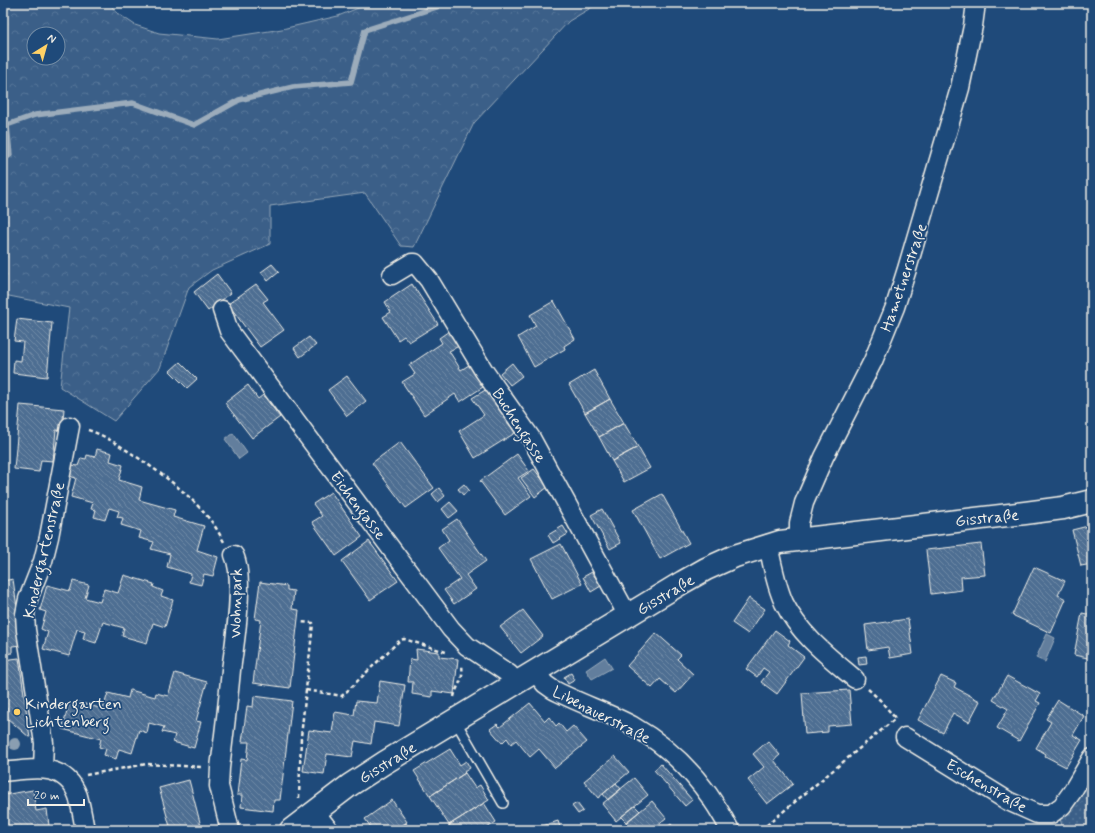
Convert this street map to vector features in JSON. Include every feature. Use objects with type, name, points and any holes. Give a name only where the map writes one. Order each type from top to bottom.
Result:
[{"type":"street","name":"Hametnerstraße","points":[[799,539],[800,519],[804,503],[824,457],[873,361],[895,307],[960,88],[973,26],[976,3]]},
{"type":"street","name":"Buchengasse","points":[[392,275],[412,263],[415,263],[428,280],[484,371],[531,438],[628,616]]},
{"type":"street","name":"Eichengasse","points":[[222,310],[228,331],[451,629],[467,646],[509,674],[526,678]]},
{"type":"street","name":"Kindergartenstraße","points":[[43,768],[44,743],[26,630],[25,614],[28,599],[43,561],[49,537],[70,426]]},
{"type":"street","name":"Gisstraße","points":[[291,830],[311,814],[384,763],[706,569],[735,556],[768,544],[799,539],[1025,513],[1063,508],[1092,501]]},
{"type":"street","points":[[768,544],[779,590],[792,616],[812,641],[854,680]]},
{"type":"street","name":"Wohnpark","points":[[230,830],[219,786],[236,630],[239,577],[237,561],[234,555]]},
{"type":"street","name":"Libenauerstraße","points":[[526,678],[545,684],[552,689],[634,727],[663,747],[687,768],[702,786],[720,810],[730,830]]},
{"type":"street","name":"Eschenstraße","points":[[905,737],[1008,801],[1037,814],[1051,814],[1062,806],[1092,758]]},
{"type":"street","points":[[3,772],[43,768],[59,773],[70,782],[78,797],[85,830]]},
{"type":"street","points":[[311,814],[329,830]]},
{"type":"lane","points":[[458,718],[503,803]]},
{"type":"path","name":"Wohnpark","points":[[70,426],[91,431],[108,438],[154,468],[176,486],[201,510],[234,555]]},
{"type":"path","points":[[301,622],[313,623],[301,737],[299,802],[301,808],[311,814]]},
{"type":"path","points":[[306,690],[342,696],[400,640],[404,639],[450,654]]},
{"type":"path","points":[[458,718],[454,705],[454,695],[462,681],[462,665],[459,658]]},
{"type":"path","points":[[854,680],[880,700],[896,718],[901,732],[905,737]]},
{"type":"path","points":[[761,830],[896,718]]},
{"type":"path","points":[[70,782],[84,775],[146,764],[220,768]]},
{"type":"green space","points":[[3,3],[109,3],[117,13],[135,25],[159,33],[218,39],[282,29],[338,16],[371,3],[599,3],[569,21],[474,123],[414,247],[401,246],[365,193],[270,206],[270,244],[212,270],[189,287],[160,368],[114,421],[60,387],[69,308],[4,295]]},
{"type":"green space","points":[[1092,767],[1092,830],[1065,830],[1063,829],[1060,819]]},
{"type":"shaded area","points":[[233,433],[247,453],[239,459],[225,439]]},
{"type":"shaded area","points":[[1047,634],[1055,638],[1045,662],[1036,658]]},
{"type":"shaded area","points":[[605,657],[612,668],[592,679],[586,670]]},
{"type":"building","points":[[272,264],[279,272],[268,281],[261,272]]},
{"type":"building","points":[[217,274],[231,293],[208,311],[194,292]]},
{"type":"building","points":[[256,284],[268,299],[263,302],[284,330],[260,347],[228,304]]},
{"type":"building","points":[[412,284],[438,324],[409,342],[404,336],[398,340],[383,317],[391,312],[385,302]]},
{"type":"building","points":[[554,301],[575,339],[564,346],[565,349],[534,367],[518,337],[536,326],[530,315]]},
{"type":"building","points":[[17,319],[52,323],[47,377],[13,373],[14,360],[21,361],[23,342],[14,341]]},
{"type":"building","points":[[449,331],[459,346],[449,351],[461,370],[469,365],[483,387],[460,402],[455,394],[424,415],[402,382],[415,374],[409,365],[442,343],[439,338]]},
{"type":"building","points":[[309,337],[316,345],[300,357],[294,348]]},
{"type":"building","points":[[180,362],[197,379],[187,388],[170,371]]},
{"type":"building","points":[[512,363],[522,376],[510,385],[500,373]]},
{"type":"building","points":[[594,370],[610,399],[585,413],[569,385]]},
{"type":"building","points":[[347,376],[366,401],[347,416],[328,390]]},
{"type":"building","points":[[248,385],[258,399],[263,395],[280,417],[252,438],[225,403]]},
{"type":"building","points":[[487,389],[515,433],[475,458],[459,431],[484,415],[472,398]]},
{"type":"building","points":[[610,399],[624,423],[599,437],[585,413]]},
{"type":"building","points":[[20,405],[64,409],[62,431],[56,430],[53,461],[41,460],[39,472],[14,469]]},
{"type":"building","points":[[624,423],[638,447],[612,461],[599,437]]},
{"type":"building","points":[[400,442],[434,488],[406,508],[372,463]]},
{"type":"building","points":[[638,447],[650,468],[624,482],[612,461]]},
{"type":"building","points":[[97,449],[112,453],[110,461],[123,465],[119,480],[142,487],[139,500],[175,510],[173,517],[204,526],[197,550],[218,557],[213,576],[204,574],[201,585],[189,582],[191,574],[167,567],[170,554],[151,549],[154,542],[139,538],[141,531],[121,525],[123,518],[117,517],[119,511],[109,508],[105,520],[94,517],[96,510],[91,509],[93,503],[71,497],[76,478],[69,476],[72,465],[78,466],[81,458],[86,459],[87,455],[95,457]]},
{"type":"building","points":[[517,454],[529,471],[518,478],[531,496],[505,515],[480,481]]},
{"type":"building","points":[[534,469],[548,487],[535,497],[521,478]]},
{"type":"building","points":[[464,484],[469,490],[463,495],[458,489]]},
{"type":"building","points":[[439,488],[445,496],[438,502],[432,494]]},
{"type":"building","points":[[331,492],[362,537],[336,556],[312,522],[322,516],[313,504]]},
{"type":"building","points":[[662,494],[689,543],[660,559],[633,510]]},
{"type":"building","points":[[450,502],[458,511],[449,518],[442,509]]},
{"type":"building","points":[[602,509],[621,543],[610,549],[591,515]]},
{"type":"building","points":[[457,519],[486,561],[466,575],[476,589],[454,604],[444,590],[460,579],[438,548],[449,540],[442,529]]},
{"type":"building","points":[[1092,525],[1092,564],[1081,566],[1072,530]]},
{"type":"building","points":[[563,526],[568,534],[553,543],[548,535]]},
{"type":"building","points":[[369,541],[398,581],[370,600],[342,561]]},
{"type":"building","points":[[561,544],[582,584],[552,599],[531,559]]},
{"type":"building","points":[[981,544],[985,575],[961,577],[962,590],[931,594],[926,550]]},
{"type":"building","points":[[1034,567],[1065,581],[1058,595],[1066,599],[1051,633],[1012,615]]},
{"type":"building","points":[[592,572],[601,586],[591,592],[583,577]]},
{"type":"building","points":[[124,575],[154,584],[153,587],[163,591],[161,596],[173,600],[165,627],[153,623],[147,643],[122,636],[124,628],[103,622],[96,643],[83,639],[85,631],[77,629],[69,656],[43,649],[48,632],[41,629],[46,612],[40,610],[47,585],[70,591],[73,581],[89,585],[85,598],[100,602],[104,589],[118,593]]},
{"type":"building","points":[[13,579],[22,645],[12,646],[12,653],[3,654],[3,581]]},
{"type":"building","points":[[260,582],[287,586],[287,590],[294,591],[292,609],[299,610],[290,688],[253,683],[261,620],[255,619]]},
{"type":"building","points":[[749,598],[765,609],[748,634],[732,623]]},
{"type":"building","points":[[523,610],[543,636],[521,653],[500,627]]},
{"type":"building","points":[[1082,613],[1092,615],[1092,659],[1074,655]]},
{"type":"building","points":[[908,619],[913,654],[890,658],[888,647],[868,650],[865,625]]},
{"type":"building","points":[[775,630],[790,641],[788,645],[804,657],[777,694],[761,682],[769,672],[763,668],[757,677],[746,669]]},
{"type":"building","points":[[656,633],[681,655],[677,659],[693,674],[676,693],[660,679],[652,688],[627,666]]},
{"type":"building","points":[[416,649],[439,652],[439,657],[458,659],[454,694],[432,691],[432,697],[412,694],[413,682],[408,682],[410,659],[417,660]]},
{"type":"building","points":[[866,656],[867,664],[859,665],[858,657]]},
{"type":"building","points":[[19,658],[30,738],[7,718],[7,708],[3,708],[3,660]]},
{"type":"building","points":[[175,673],[207,682],[196,721],[201,722],[194,748],[173,742],[175,735],[162,732],[164,727],[149,723],[147,733],[139,730],[132,753],[119,749],[116,759],[104,755],[106,749],[99,747],[101,739],[62,729],[69,703],[77,705],[78,702],[103,709],[108,693],[128,698],[130,690],[155,697],[156,693],[168,696]]},
{"type":"building","points":[[571,673],[575,680],[568,684],[564,677]]},
{"type":"building","points":[[941,676],[956,683],[954,687],[980,701],[969,722],[953,713],[943,733],[918,720]]},
{"type":"building","points":[[1007,676],[1040,694],[1036,701],[1040,703],[1019,741],[997,728],[1008,709],[993,700]]},
{"type":"building","points":[[380,681],[405,685],[399,726],[374,722],[371,744],[355,741],[352,757],[327,754],[324,774],[303,771],[309,730],[332,733],[335,712],[354,715],[356,701],[377,703]]},
{"type":"building","points":[[849,690],[852,724],[828,726],[828,732],[805,734],[802,693]]},
{"type":"building","points":[[254,696],[292,701],[280,800],[274,800],[273,811],[241,807],[242,795],[237,795],[241,759],[247,760],[249,742],[242,742],[247,706],[253,707]]},
{"type":"building","points":[[1058,700],[1084,716],[1073,735],[1082,740],[1066,767],[1045,756],[1046,754],[1036,748],[1051,722],[1046,719]]},
{"type":"building","points":[[530,703],[545,721],[549,717],[556,726],[559,723],[566,732],[573,726],[587,742],[555,768],[539,749],[530,757],[516,740],[511,744],[507,738],[502,743],[490,729],[497,724],[500,727]]},
{"type":"building","points":[[768,741],[780,755],[774,760],[793,784],[767,804],[748,780],[764,767],[753,754]]},
{"type":"building","points":[[450,749],[460,765],[466,761],[470,768],[464,772],[465,773],[430,796],[414,771]]},
{"type":"building","points":[[615,756],[629,772],[598,798],[584,781]]},
{"type":"building","points":[[661,764],[692,800],[685,806],[654,770]]},
{"type":"building","points":[[465,773],[475,788],[480,785],[489,800],[449,825],[430,796]]},
{"type":"building","points":[[634,778],[648,795],[616,821],[602,804]]},
{"type":"building","points":[[189,780],[202,830],[171,830],[159,788]]},
{"type":"building","points":[[616,783],[621,789],[608,800],[603,794]]},
{"type":"building","points":[[33,790],[36,811],[47,809],[49,826],[23,830],[4,830],[3,795]]},
{"type":"building","points":[[392,800],[407,822],[396,830],[373,830],[365,819]]},
{"type":"building","points":[[652,801],[666,818],[651,830],[624,830],[621,827]]},
{"type":"building","points":[[484,803],[496,822],[484,830],[452,830],[449,825]]},
{"type":"building","points":[[577,803],[583,811],[578,814],[572,806]]},
{"type":"building","points":[[635,806],[640,811],[626,822],[621,817]]},
{"type":"building","points":[[558,821],[561,830],[530,830]]},
{"type":"building","points":[[406,823],[410,830],[396,830]]},
{"type":"building","points":[[671,824],[677,830],[663,830]]},
{"type":"waterway","points":[[3,159],[10,155],[7,125],[35,115],[133,103],[194,125],[239,100],[293,87],[351,82],[365,30],[437,7],[440,3]]},
{"type":"place","name":"Kindergarten Lichtenberg","points":[[17,712]]}]
